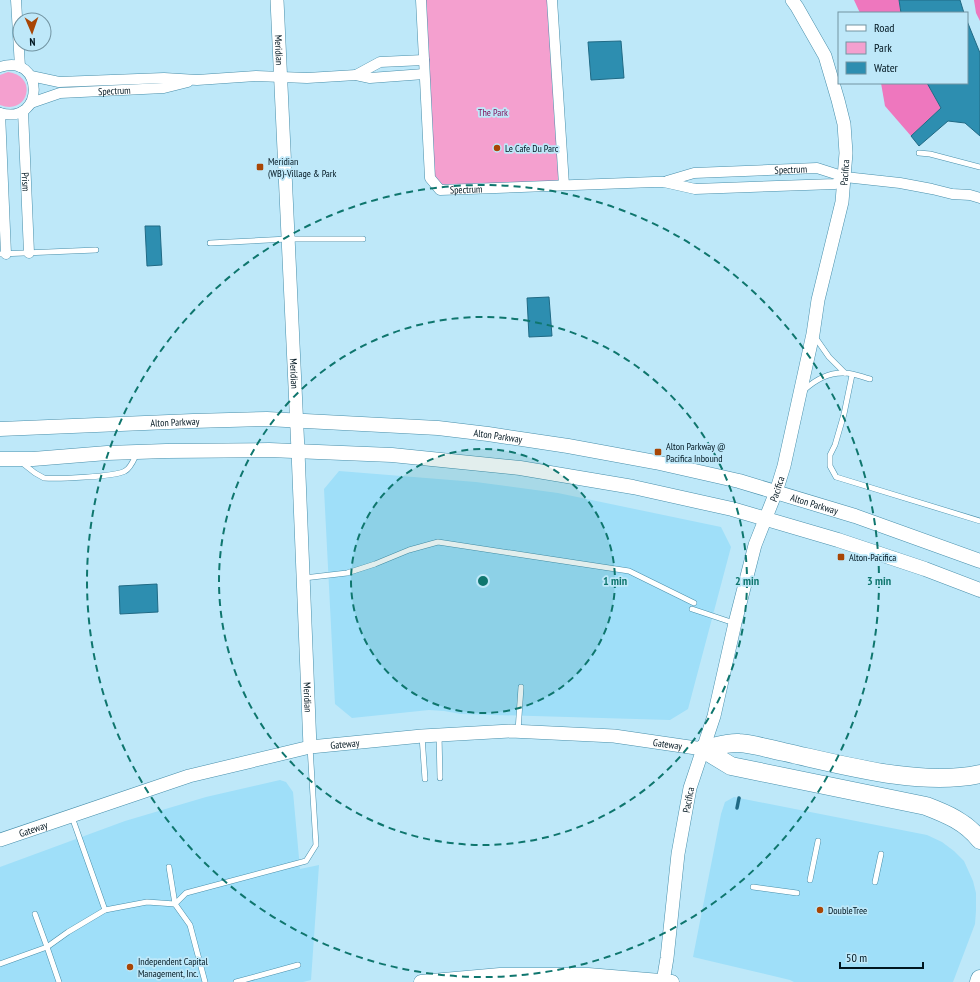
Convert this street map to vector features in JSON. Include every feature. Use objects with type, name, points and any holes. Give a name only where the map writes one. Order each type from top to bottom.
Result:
[{"type":"highway","points":[[703,749],[737,743],[853,767],[906,776],[935,778],[965,777],[980,774]]},
{"type":"highway","points":[[703,749],[731,766],[926,806],[956,819],[966,826],[980,840]]},
{"type":"main road","name":"Alton Parkway","points":[[0,430],[193,420],[267,419],[438,428],[540,441],[676,466],[745,483],[901,532],[980,561]]},
{"type":"main road","points":[[0,459],[33,459],[137,452],[213,450],[298,451],[392,455],[520,468],[657,492],[732,509],[764,520],[852,544],[980,590]]},
{"type":"main road","points":[[421,982],[500,976],[588,975],[666,982]]},
{"type":"street","points":[[16,0],[20,67]]},
{"type":"street","name":"Meridian","points":[[277,0],[297,420],[310,747]]},
{"type":"street","name":"Spectrum","points":[[420,0],[430,178],[440,190],[664,182],[695,189],[835,184],[845,178]]},
{"type":"street","points":[[552,0],[564,185]]},
{"type":"street","name":"Pacifica","points":[[666,982],[678,854],[690,788],[714,716],[735,623],[755,545],[776,492],[784,466],[813,334],[818,300],[842,202],[846,153],[844,124],[832,75],[826,56],[792,0]]},
{"type":"street","name":"Spectrum","points":[[356,75],[380,62],[424,60]]},
{"type":"street","points":[[0,67],[13,65],[26,70],[35,89],[32,103],[23,111],[7,115],[0,113],[3,254]]},
{"type":"street","name":"Spectrum","points":[[30,76],[59,82],[164,78],[197,80],[256,76],[307,78],[356,75],[370,78],[424,74]]},
{"type":"street","name":"Spectrum","points":[[32,103],[60,93],[164,88],[197,80]]},
{"type":"street","name":"Prism","points":[[23,111],[29,253]]},
{"type":"street","name":"Spectrum","points":[[664,182],[694,173],[817,168],[845,178],[900,183],[932,188],[952,194],[970,195],[980,198]]},
{"type":"street","name":"Gateway","points":[[0,840],[189,776],[310,747],[422,736],[518,732],[614,736],[703,749]]},
{"type":"lane","points":[[919,153],[930,154],[980,167]]},
{"type":"lane","points":[[210,243],[288,239],[363,239]]},
{"type":"lane","points":[[3,254],[96,250]]},
{"type":"lane","points":[[813,334],[828,358],[845,373]]},
{"type":"lane","points":[[800,393],[811,384],[828,374],[845,373],[870,379]]},
{"type":"lane","points":[[852,375],[844,414],[835,445],[830,455],[830,466],[836,477],[980,521]]},
{"type":"lane","points":[[16,458],[44,478],[104,476],[124,472],[129,468],[137,452]]},
{"type":"lane","points":[[303,578],[347,573],[375,564],[409,550],[438,542],[629,571],[694,603]]},
{"type":"lane","points":[[692,609],[735,623]]},
{"type":"lane","points":[[518,732],[521,687]]},
{"type":"lane","points":[[438,735],[440,778]]},
{"type":"lane","points":[[422,736],[425,779]]},
{"type":"lane","points":[[0,964],[47,947],[68,932],[105,910],[147,902],[175,904],[186,893],[306,861],[316,845],[310,747]]},
{"type":"lane","points":[[72,815],[105,910]]},
{"type":"lane","points":[[810,880],[818,841]]},
{"type":"lane","points":[[875,882],[881,854]]},
{"type":"lane","points":[[169,867],[175,904],[190,925],[205,982]]},
{"type":"lane","points":[[753,887],[796,894]]},
{"type":"lane","points":[[35,914],[59,982]]},
{"type":"lane","points":[[236,982],[298,965]]},
{"type":"shaded area","points":[[854,0],[899,0],[901,12],[860,12]]},
{"type":"shaded area","points":[[974,0],[980,0],[980,21],[976,13]]},
{"type":"shaded area","points":[[881,84],[928,84],[941,108],[911,136],[885,106]]},
{"type":"shaded area","points":[[339,471],[476,482],[558,493],[721,527],[731,547],[688,709],[670,720],[461,714],[429,710],[352,718],[335,704],[324,489]]},
{"type":"shaded area","points":[[280,780],[286,782],[293,792],[300,869],[319,865],[311,980],[303,982],[0,982],[0,867],[125,821],[206,797]]},
{"type":"shaded area","points":[[734,797],[927,835],[942,842],[954,851],[964,861],[973,881],[976,893],[976,911],[975,924],[953,982],[794,982],[693,957],[721,814],[725,802]]},
{"type":"green space","name":"The Park","points":[[420,0],[552,0],[564,185],[440,190],[430,178]]},
{"type":"green space","points":[[8,72],[18,75],[24,80],[26,87],[26,94],[23,100],[17,105],[10,107],[0,105],[0,75]]},
{"type":"water","points":[[899,0],[960,0],[964,12],[901,12]]},
{"type":"water","points":[[968,23],[980,53],[980,136],[965,123],[948,121],[919,146],[911,136],[941,108],[928,84],[968,84]]},
{"type":"water","points":[[621,41],[624,78],[591,80],[588,42]]},
{"type":"water","points":[[145,226],[160,226],[162,265],[147,266]]},
{"type":"water","points":[[549,297],[552,336],[529,337],[527,298]]},
{"type":"water","points":[[157,584],[158,612],[120,614],[119,586]]},
{"type":"waterway","points":[[737,808],[739,798]]},
{"type":"place","name":"Le Cafe Du Parc","points":[[497,148]]},
{"type":"place","name":"Meridian (WB)-Village & Park","points":[[260,167]]},
{"type":"place","name":"Alton Parkway @ Pacifica Inbound","points":[[658,452]]},
{"type":"place","name":"Alton-Pacifica","points":[[841,557]]},
{"type":"place","name":"DoubleTree","points":[[820,910]]},
{"type":"place","name":"Independent Capital Management, Inc.","points":[[130,967]]}]
